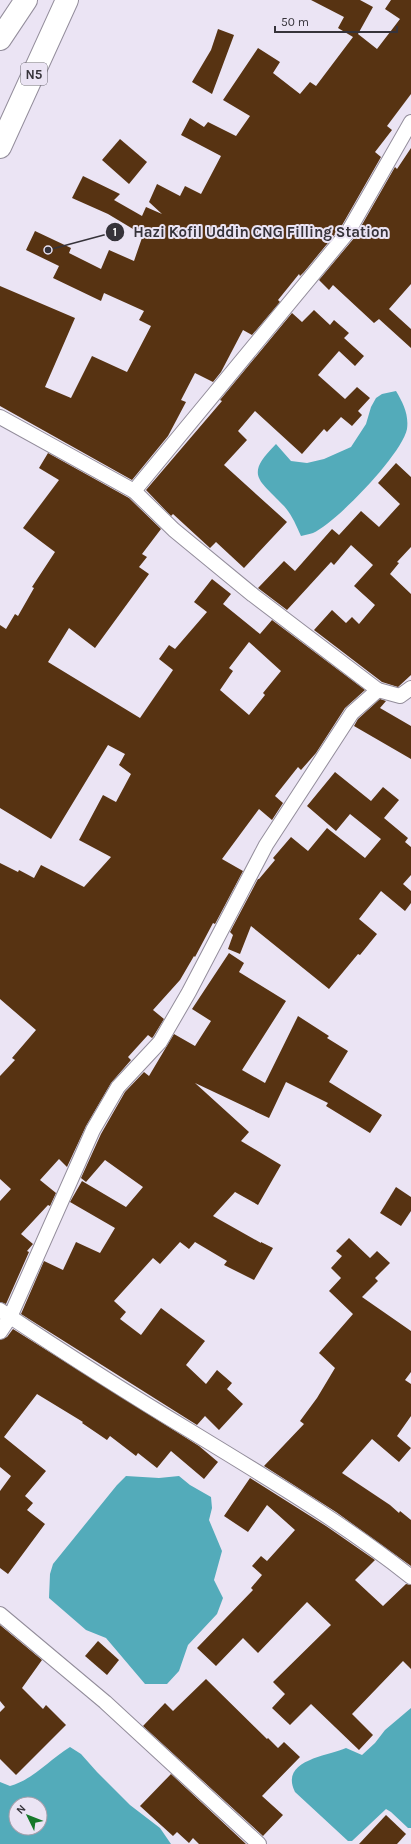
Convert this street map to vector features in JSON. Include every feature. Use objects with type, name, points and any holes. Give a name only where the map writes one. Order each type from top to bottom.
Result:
[{"type":"highway","points":[[0,39],[26,0]]},
{"type":"highway","name":"N5","points":[[0,147],[68,0]]},
{"type":"street","points":[[134,491],[348,232],[411,122]]},
{"type":"street","points":[[0,417],[134,491],[174,530],[253,595],[378,690],[400,696],[411,688]]},
{"type":"street","points":[[0,1332],[5,1314],[93,1130],[118,1087],[160,1042],[189,992],[266,845],[352,713],[378,690]]},
{"type":"street","points":[[5,1314],[189,1431],[282,1487],[371,1545],[411,1577]]},
{"type":"street","points":[[0,1614],[105,1702],[259,1844]]},
{"type":"water","points":[[396,391],[405,409],[407,429],[403,440],[394,454],[367,486],[337,516],[313,533],[301,536],[287,509],[262,483],[258,471],[260,463],[276,444],[291,461],[307,463],[324,459],[351,447],[366,424],[371,407],[376,398],[382,394]]},
{"type":"water","points":[[126,1476],[159,1478],[179,1476],[190,1485],[211,1497],[212,1508],[209,1520],[222,1551],[214,1580],[223,1598],[217,1614],[188,1645],[179,1671],[167,1684],[145,1684],[106,1638],[86,1630],[49,1598],[50,1574],[53,1564]]},
{"type":"water","points":[[411,1708],[411,1828],[408,1828],[386,1809],[352,1841],[348,1841],[295,1792],[292,1781],[294,1773],[299,1766],[308,1761],[346,1748],[362,1755],[375,1743],[385,1730]]},
{"type":"water","points":[[70,1747],[81,1754],[130,1805],[160,1828],[171,1844],[0,1844],[0,1782],[10,1786],[27,1779]]},
{"type":"building","points":[[311,0],[360,0],[373,7],[358,34],[377,49],[400,19],[385,9],[391,0],[411,0],[411,94],[387,126],[392,130],[375,152],[381,157],[341,227],[304,272],[300,276],[299,274],[278,300],[280,302],[252,335],[243,330],[221,372],[213,382],[195,373],[181,400],[186,402],[168,436],[132,480],[0,406],[0,286],[75,318],[45,387],[71,398],[92,356],[127,372],[151,326],[139,320],[144,311],[104,293],[101,301],[53,278],[59,266],[26,250],[35,231],[71,248],[69,253],[101,269],[109,250],[134,261],[143,235],[108,214],[72,198],[83,176],[120,194],[114,200],[142,216],[146,207],[162,214],[149,202],[157,184],[180,196],[185,186],[201,194],[221,156],[181,135],[190,118],[204,127],[208,122],[236,136],[250,116],[223,100],[258,48],[280,62],[273,73],[300,94],[310,82],[316,86],[353,37],[338,28],[344,17]]},
{"type":"building","points":[[218,29],[234,35],[212,94],[192,82],[211,50]]},
{"type":"building","points":[[120,139],[147,162],[129,184],[102,160]]},
{"type":"building","points":[[411,148],[411,284],[389,309],[411,329],[411,348],[379,319],[374,323],[333,285],[329,290],[319,280],[355,237],[395,167],[397,169]]},
{"type":"building","points":[[314,310],[330,325],[334,320],[349,333],[344,338],[364,356],[355,366],[339,351],[318,375],[345,399],[357,387],[370,398],[358,411],[362,415],[352,426],[341,417],[327,432],[324,429],[302,454],[255,411],[238,431],[247,440],[224,465],[287,522],[244,568],[216,542],[210,548],[173,514],[171,516],[146,490],[222,401],[220,400],[292,313],[302,322]]},
{"type":"building","points":[[48,453],[129,498],[161,529],[142,554],[147,557],[139,567],[149,574],[95,648],[69,628],[48,662],[140,718],[173,670],[159,659],[169,645],[175,649],[207,612],[194,602],[212,579],[231,594],[223,604],[260,634],[272,620],[365,690],[345,708],[316,753],[301,770],[298,767],[275,796],[283,803],[272,820],[259,809],[222,859],[243,871],[215,924],[213,923],[195,957],[194,956],[180,980],[153,1010],[164,1019],[153,1037],[152,1038],[148,1035],[128,1057],[131,1060],[111,1083],[86,1126],[67,1167],[59,1159],[40,1180],[56,1193],[50,1206],[48,1205],[21,1234],[33,1244],[27,1251],[29,1252],[6,1304],[0,1302],[0,1201],[11,1189],[0,1179],[0,1076],[15,1060],[12,1058],[36,1030],[0,999],[0,863],[18,872],[19,870],[34,878],[41,865],[84,887],[111,857],[79,840],[103,795],[116,802],[131,774],[119,765],[125,754],[108,745],[51,839],[0,808],[0,625],[6,629],[15,614],[18,616],[34,588],[32,587],[55,552],[23,528],[59,480],[39,468]],"holes":[[[249,642],[281,671],[263,693],[265,695],[249,715],[220,690],[233,671],[229,668]]]},
{"type":"building","points":[[396,463],[411,477],[411,547],[397,562],[399,563],[390,574],[411,594],[411,675],[398,687],[382,682],[314,630],[332,610],[346,623],[352,617],[359,624],[375,605],[354,586],[373,565],[351,545],[334,565],[331,562],[287,610],[258,588],[284,561],[295,571],[332,529],[339,535],[361,511],[379,527],[400,504],[378,483]]},
{"type":"building","points":[[380,699],[386,701],[380,708],[411,726],[411,759],[354,726],[358,719]]},
{"type":"building","points":[[335,772],[371,801],[383,787],[399,800],[384,818],[408,838],[405,842],[411,847],[411,875],[403,884],[411,891],[411,903],[405,911],[381,891],[359,919],[377,934],[329,989],[251,926],[240,954],[228,949],[233,935],[230,932],[258,879],[275,860],[273,858],[291,837],[308,851],[327,828],[365,858],[381,839],[350,814],[336,831],[307,806]]},
{"type":"building","points":[[229,953],[244,963],[239,972],[286,1001],[242,1070],[265,1083],[298,1016],[329,1036],[327,1038],[348,1051],[329,1082],[382,1115],[370,1133],[326,1106],[328,1103],[286,1082],[269,1118],[195,1083],[249,1132],[241,1141],[281,1165],[258,1205],[235,1192],[213,1216],[261,1243],[273,1248],[254,1280],[224,1265],[227,1261],[195,1242],[189,1249],[180,1242],[160,1264],[153,1258],[114,1301],[126,1312],[120,1319],[141,1335],[161,1308],[205,1341],[186,1365],[206,1384],[217,1370],[232,1383],[227,1389],[243,1404],[219,1430],[205,1416],[197,1425],[21,1314],[44,1261],[63,1270],[76,1242],[100,1253],[115,1228],[70,1202],[82,1181],[126,1207],[143,1187],[105,1160],[86,1182],[81,1178],[101,1134],[125,1092],[144,1072],[149,1076],[174,1034],[195,1046],[211,1021],[192,1009]]},
{"type":"building","points":[[396,1187],[411,1197],[411,1211],[401,1226],[380,1213]]},
{"type":"building","points":[[349,1238],[370,1258],[377,1251],[390,1263],[375,1278],[378,1281],[362,1297],[411,1331],[411,1372],[405,1380],[411,1384],[411,1416],[397,1436],[411,1448],[399,1462],[372,1439],[342,1473],[390,1505],[399,1513],[400,1511],[411,1520],[411,1566],[336,1512],[264,1466],[304,1424],[300,1421],[317,1398],[335,1368],[319,1353],[353,1314],[329,1291],[341,1278],[331,1268],[342,1256],[336,1251]]},
{"type":"building","points":[[13,1329],[199,1446],[218,1462],[204,1479],[171,1451],[157,1468],[138,1453],[136,1456],[110,1436],[107,1440],[82,1423],[83,1422],[37,1394],[4,1437],[46,1471],[25,1496],[33,1503],[27,1510],[45,1524],[8,1574],[0,1568],[0,1491],[11,1476],[0,1467],[0,1340],[7,1337]]},
{"type":"building","points":[[250,1478],[326,1526],[375,1560],[355,1580],[383,1606],[406,1584],[411,1585],[411,1669],[403,1661],[352,1714],[373,1735],[359,1750],[311,1704],[290,1725],[272,1708],[285,1694],[273,1682],[331,1625],[307,1602],[258,1653],[243,1638],[216,1666],[197,1648],[253,1590],[251,1588],[262,1575],[252,1566],[261,1556],[267,1561],[295,1530],[267,1505],[248,1532],[224,1516]]},
{"type":"building","points":[[0,1625],[42,1660],[22,1688],[43,1709],[46,1705],[66,1725],[16,1775],[0,1759],[0,1712],[5,1707],[0,1701]]},
{"type":"building","points":[[98,1641],[119,1660],[107,1675],[85,1656]]},
{"type":"building","points":[[206,1679],[267,1739],[268,1738],[278,1748],[284,1742],[300,1757],[262,1796],[283,1815],[263,1836],[143,1726],[165,1703],[173,1711]]},
{"type":"building","points":[[171,1774],[246,1844],[199,1844],[193,1838],[189,1843],[177,1832],[173,1836],[140,1806]]},
{"type":"building","points":[[386,1815],[406,1834],[397,1844],[359,1844]]},
{"type":"place","name":"Hazi Kofil Uddin CNG Filling Station","points":[[48,250]]}]
